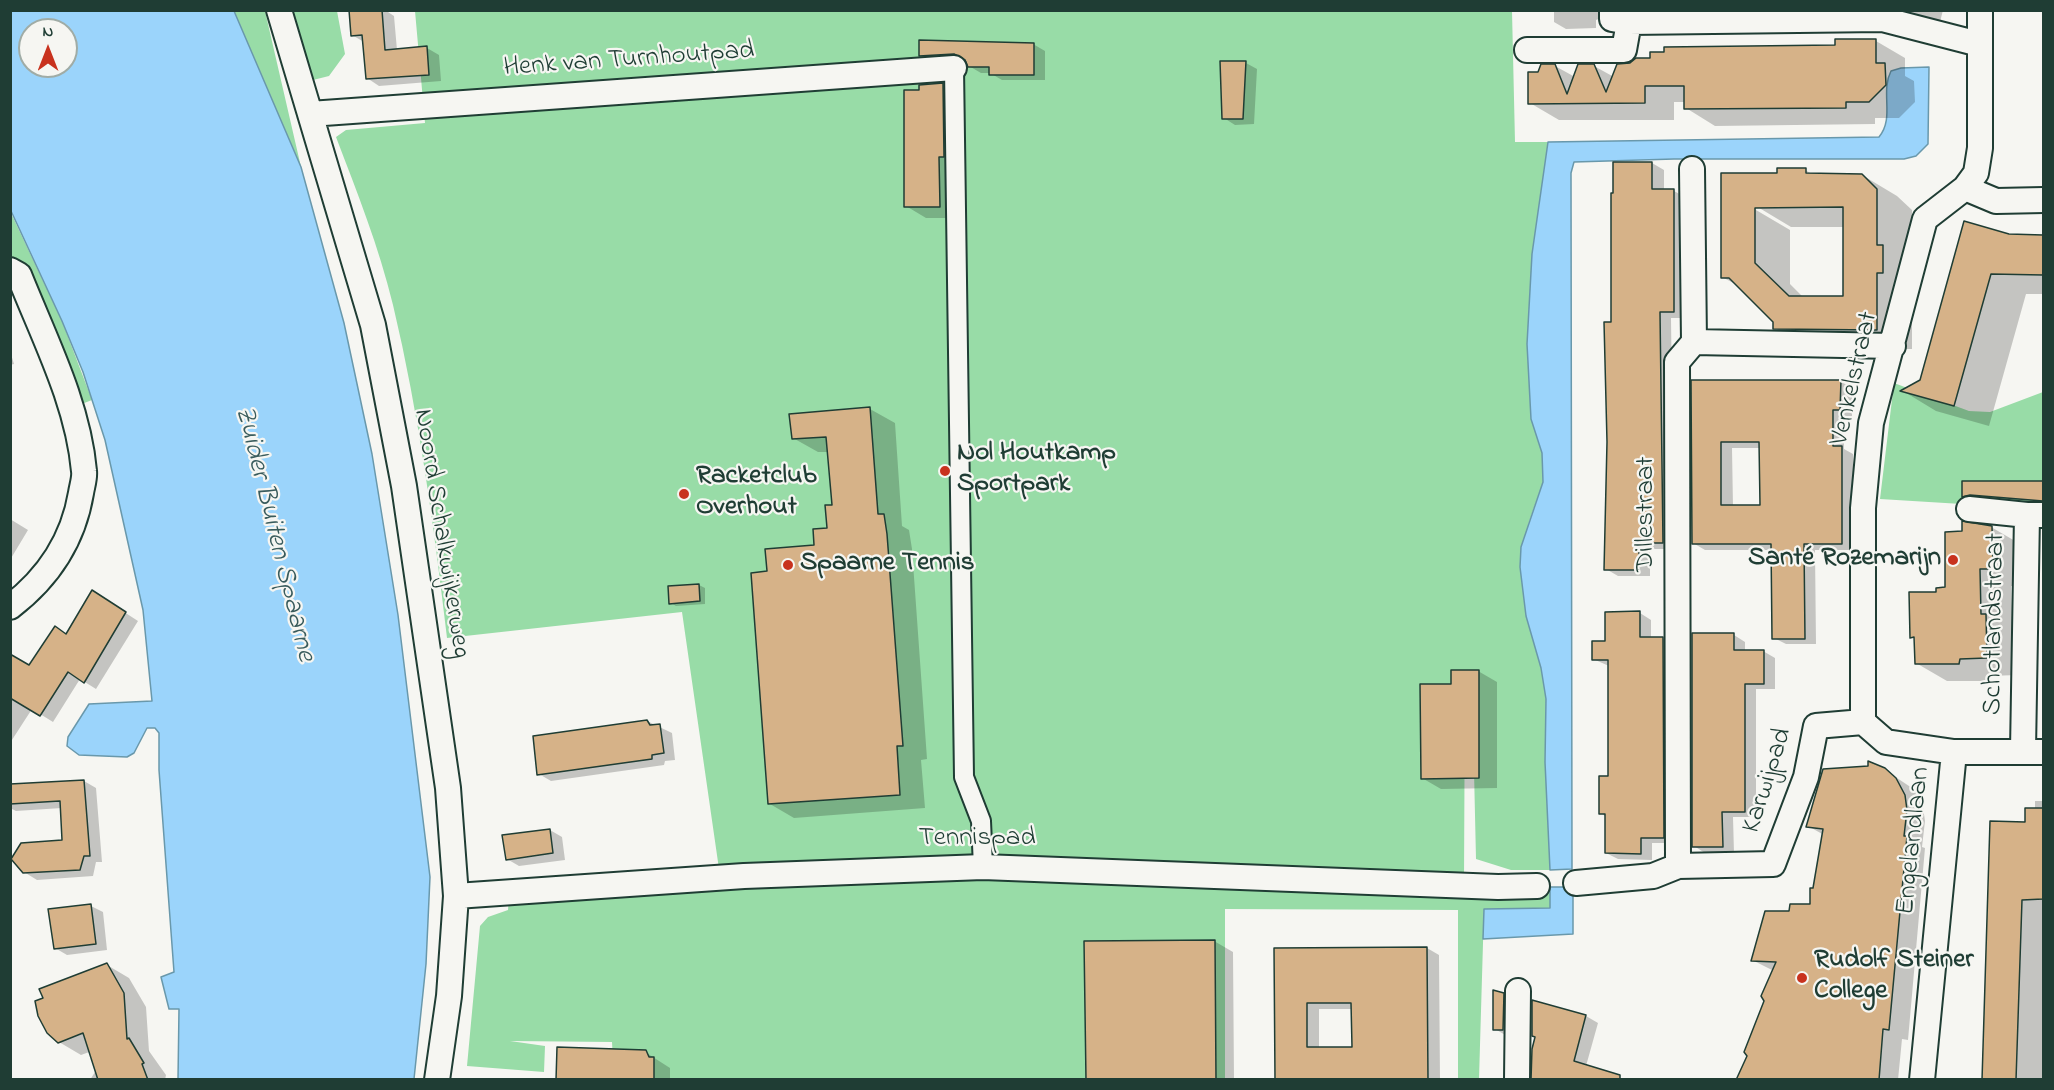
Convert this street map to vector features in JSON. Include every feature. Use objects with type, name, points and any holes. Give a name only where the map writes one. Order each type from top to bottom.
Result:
[{"type":"street","name":"Noord Schalkwijkerweg","points":[[279,10],[373,325],[404,486],[448,788],[456,896],[449,996],[437,1080]]},
{"type":"street","points":[[1980,10],[1980,148],[1976,172],[1965,188],[1996,201],[2043,201]]},
{"type":"street","points":[[1527,50],[1624,50],[1621,16],[1882,18],[1979,44]]},
{"type":"street","name":"Henk van Turnhoutpad","points":[[310,114],[954,68]]},
{"type":"street","points":[[954,68],[964,777],[981,821],[983,867]]},
{"type":"street","points":[[1692,169],[1694,342],[1893,346]]},
{"type":"street","name":"Venkelstraat","points":[[1863,722],[1863,508],[1871,423],[1925,219],[1965,188]]},
{"type":"street","points":[[10,270],[19,275],[72,410],[84,473],[79,506],[70,534],[52,567],[10,607]]},
{"type":"street","name":"Dillestraat","points":[[1678,866],[1677,362],[1694,342]]},
{"type":"street","points":[[1969,509],[2035,515]]},
{"type":"street","name":"Schotlandstraat","points":[[2033,751],[2035,515]]},
{"type":"street","points":[[1863,722],[1886,742],[1954,752],[2033,751]]},
{"type":"street","name":"Karwijpad","points":[[1678,866],[1773,864],[1806,777],[1816,726],[1863,722]]},
{"type":"street","name":"Engelandlaan","points":[[1922,1080],[1954,752]]},
{"type":"street","points":[[1576,883],[1653,876],[1678,866]]},
{"type":"street","name":"Tennispad","points":[[456,896],[744,876],[983,867],[1498,887],[1537,886]]},
{"type":"street","points":[[1517,1080],[1518,991]]},
{"type":"green space","points":[[234,11],[265,11],[301,167],[235,16]]},
{"type":"green space","points":[[290,11],[337,11],[345,54],[329,76],[313,80]]},
{"type":"green space","name":"Nol Houtkamp Sportpark","points":[[415,11],[1512,11],[1515,142],[1548,142],[1532,254],[1527,344],[1531,419],[1542,453],[1543,482],[1529,522],[1520,567],[1526,616],[1541,668],[1546,699],[1545,762],[1550,870],[1511,870],[1476,859],[1474,771],[1465,671],[1464,880],[1485,887],[1550,887],[1550,908],[1484,909],[1479,1079],[1458,1079],[1458,910],[1225,909],[1225,1079],[614,1079],[612,1042],[510,1041],[545,1046],[544,1072],[467,1066],[480,926],[488,917],[508,910],[510,884],[719,869],[682,612],[447,638],[425,471],[411,387],[393,305],[367,220],[336,137],[346,130],[425,123]]},
{"type":"green space","points":[[10,211],[62,321],[92,400],[74,407],[24,276],[11,257]]},
{"type":"green space","points":[[1894,383],[1969,411],[1990,412],[2043,392],[2043,509],[1880,499]]},
{"type":"water","name":"Zuider Buiten Spaarne","points":[[10,11],[234,11],[301,167],[344,323],[372,454],[398,615],[430,877],[426,964],[414,1079],[178,1079],[179,1009],[169,1009],[161,977],[174,972],[159,770],[159,733],[155,728],[147,728],[134,753],[127,757],[79,755],[67,746],[68,737],[89,704],[152,701],[143,610],[105,440],[83,372],[11,211]]},
{"type":"water","points":[[1929,67],[1928,144],[1916,156],[1904,159],[1674,159],[1574,162],[1571,173],[1572,869],[1550,870],[1545,762],[1546,699],[1541,668],[1526,616],[1520,567],[1521,547],[1543,482],[1542,453],[1531,419],[1527,344],[1532,254],[1548,142],[1879,137],[1886,122],[1887,88],[1891,71],[1901,68]]},
{"type":"water","points":[[1550,887],[1573,887],[1573,934],[1483,939],[1484,909],[1550,908]]},
{"type":"building","points":[[349,10],[382,10],[385,50],[427,46],[429,75],[366,79],[362,35],[351,36]]},
{"type":"building","points":[[1835,39],[1876,39],[1876,63],[1885,63],[1886,85],[1869,102],[1846,102],[1846,108],[1684,109],[1684,86],[1645,86],[1645,103],[1528,104],[1528,72],[1538,72],[1541,64],[1555,64],[1567,94],[1578,64],[1594,64],[1606,92],[1617,64],[1630,63],[1636,58],[1650,58],[1650,52],[1664,52],[1664,47],[1835,45]]},
{"type":"building","points":[[919,40],[1034,43],[1034,75],[989,75],[989,67],[968,67],[965,60],[954,54],[919,56]]},
{"type":"building","points":[[1220,61],[1246,61],[1243,119],[1222,119]]},
{"type":"building","points":[[943,83],[944,157],[939,157],[940,207],[904,207],[904,90],[919,90],[919,85]]},
{"type":"building","points":[[1613,162],[1652,162],[1652,189],[1674,189],[1674,312],[1660,312],[1663,543],[1639,543],[1639,570],[1604,570],[1607,442],[1604,322],[1611,322]]},
{"type":"building","points":[[1777,168],[1806,168],[1806,173],[1862,174],[1877,189],[1877,245],[1883,245],[1883,273],[1877,273],[1877,330],[1773,329],[1773,322],[1729,278],[1721,278],[1721,173],[1777,173]],"holes":[[[1843,207],[1843,296],[1789,296],[1755,263],[1755,208]]]},
{"type":"building","points":[[1964,221],[2009,234],[2043,235],[2043,275],[1991,274],[1954,406],[1900,391],[1920,380]]},
{"type":"building","points":[[1691,380],[1841,380],[1840,410],[1833,410],[1833,446],[1842,446],[1842,544],[1804,544],[1805,639],[1772,639],[1771,544],[1692,544]],"holes":[[[1721,442],[1759,442],[1760,505],[1721,505]]]},
{"type":"building","points":[[870,407],[878,514],[884,514],[887,534],[903,746],[897,746],[900,795],[768,804],[751,573],[767,571],[765,549],[814,545],[813,529],[827,528],[825,505],[832,505],[826,437],[792,439],[789,414]]},
{"type":"building","points":[[1962,481],[2043,481],[2043,501],[1970,495],[1962,497]]},
{"type":"building","points":[[1962,521],[1992,526],[1993,569],[1980,569],[1981,614],[1986,614],[1987,658],[1960,659],[1959,664],[1915,664],[1914,637],[1910,638],[1909,592],[1936,592],[1936,588],[1945,587],[1945,532],[1962,531]]},
{"type":"building","points":[[699,584],[700,601],[669,604],[668,586]]},
{"type":"building","points":[[92,590],[126,612],[84,683],[68,672],[40,716],[10,698],[10,654],[29,665],[55,626],[66,634]]},
{"type":"building","points":[[1640,611],[1640,637],[1663,637],[1664,838],[1641,838],[1641,854],[1605,853],[1605,814],[1599,814],[1599,776],[1608,776],[1608,660],[1592,660],[1592,641],[1605,641],[1605,612]]},
{"type":"building","points":[[1692,633],[1734,633],[1734,650],[1764,650],[1764,684],[1745,684],[1745,812],[1722,812],[1723,847],[1692,847]]},
{"type":"building","points":[[1451,670],[1479,670],[1479,778],[1421,779],[1420,684],[1451,684]]},
{"type":"building","points":[[647,720],[650,725],[660,724],[664,753],[652,755],[652,759],[537,775],[533,736]]},
{"type":"building","name":"Rudolf Steiner College","points":[[1868,761],[1885,768],[1896,778],[1905,795],[1907,810],[1904,836],[1907,836],[1889,1030],[1883,1029],[1879,1080],[1736,1080],[1747,1056],[1744,1052],[1764,1001],[1761,996],[1776,962],[1751,961],[1765,911],[1789,911],[1790,904],[1810,904],[1810,888],[1813,888],[1823,829],[1806,827],[1823,769],[1868,766]]},
{"type":"building","points":[[84,780],[90,856],[84,856],[80,870],[23,873],[11,859],[21,843],[62,840],[60,801],[10,804],[10,784]]},
{"type":"building","points":[[2025,808],[2043,808],[2043,899],[2022,900],[2016,1080],[1982,1080],[1990,821],[2025,822]]},
{"type":"building","points":[[550,829],[553,853],[506,860],[502,835]]},
{"type":"building","points":[[91,904],[96,944],[54,949],[48,909]]},
{"type":"building","points":[[1215,940],[1216,1080],[1086,1080],[1084,941]]},
{"type":"building","points":[[1427,947],[1428,1080],[1275,1080],[1274,948]],"holes":[[[1307,1003],[1351,1003],[1352,1047],[1307,1047]]]},
{"type":"building","points":[[107,963],[124,993],[127,1039],[129,1038],[144,1063],[142,1064],[148,1080],[98,1080],[83,1033],[58,1043],[47,1033],[38,1016],[35,1001],[43,998],[39,989]]},
{"type":"building","points":[[1493,990],[1504,993],[1503,1030],[1493,1030]]},
{"type":"building","points":[[1532,1000],[1586,1015],[1574,1061],[1620,1075],[1620,1080],[1531,1080],[1532,1049],[1535,1037],[1532,1036]]},
{"type":"building","points":[[557,1047],[646,1050],[649,1057],[654,1057],[654,1080],[556,1080]]},
{"type":"place","name":"Nol Houtkamp Sportpark","points":[[945,471]]},
{"type":"place","name":"Racketclub Overhout","points":[[684,494]]},
{"type":"place","name":"Santé Rozemarijn","points":[[1953,560]]},
{"type":"place","name":"Spaarne Tennis","points":[[788,565]]},
{"type":"place","name":"Rudolf Steiner College","points":[[1802,978]]}]
